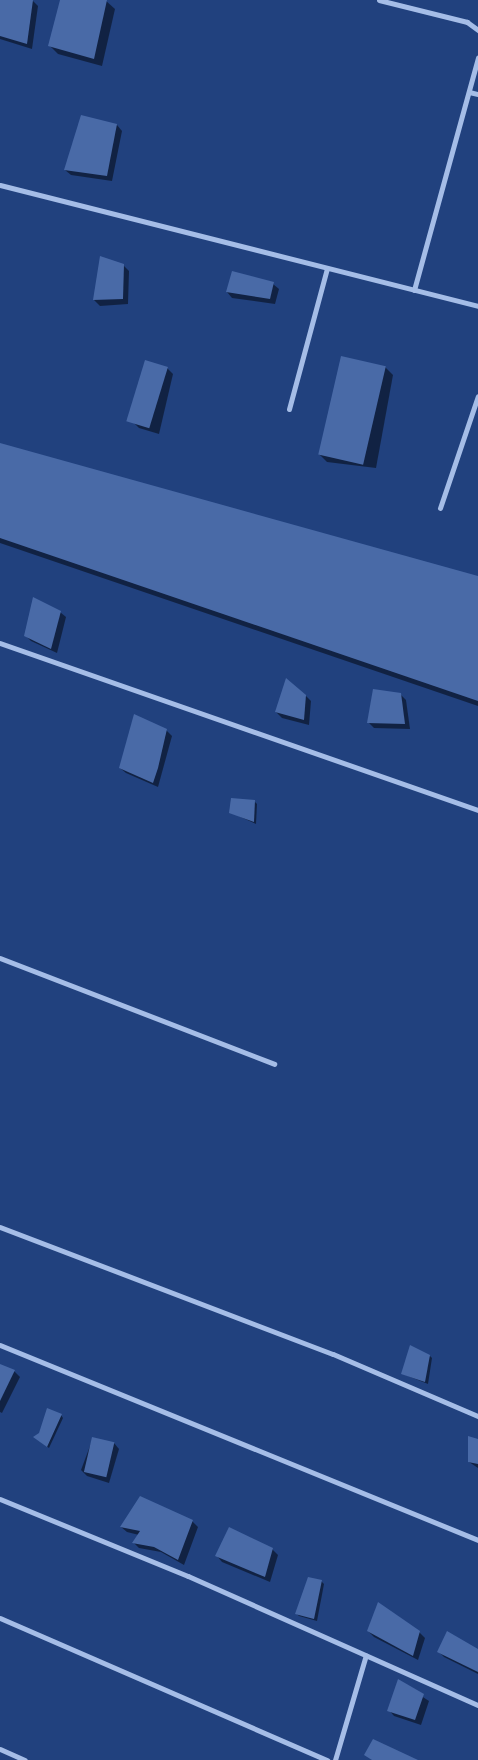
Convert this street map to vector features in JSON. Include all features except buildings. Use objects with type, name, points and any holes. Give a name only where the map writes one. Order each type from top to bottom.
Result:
[{"type":"street","points":[[379,0],[467,22],[478,30]]},
{"type":"street","points":[[414,290],[478,58]]},
{"type":"street","points":[[469,92],[478,94]]},
{"type":"street","points":[[0,185],[478,306]]},
{"type":"street","points":[[289,409],[327,268]]},
{"type":"street","points":[[440,508],[478,396]]},
{"type":"street","points":[[0,643],[478,810]]},
{"type":"street","points":[[0,958],[274,1064]]},
{"type":"street","points":[[0,1227],[333,1354],[478,1416]]},
{"type":"street","points":[[0,1344],[478,1540]]},
{"type":"street","points":[[0,1499],[188,1576],[478,1705]]},
{"type":"street","points":[[0,1618],[327,1760]]},
{"type":"street","points":[[335,1760],[366,1655]]},
{"type":"street","points":[[0,1749],[25,1760]]}]
